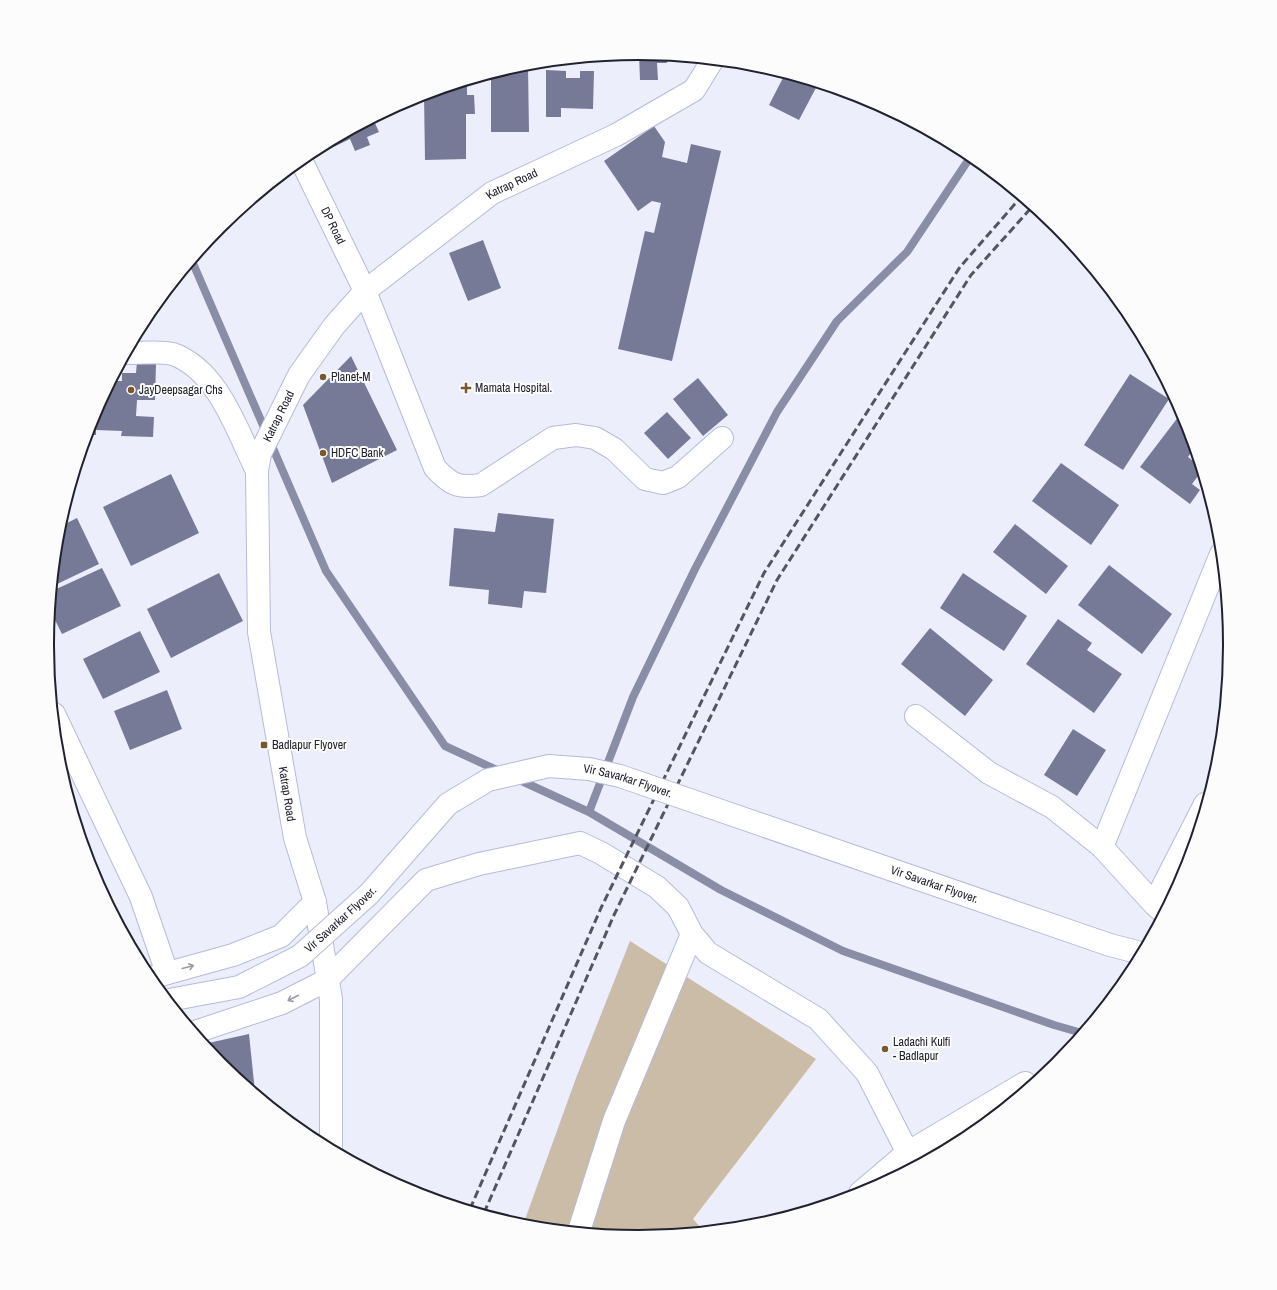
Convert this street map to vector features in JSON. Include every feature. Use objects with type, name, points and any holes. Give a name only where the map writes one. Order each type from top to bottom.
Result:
[{"type":"street","name":"Katrap Road","points":[[331,1142],[331,999],[315,902],[295,838],[259,632],[259,462],[299,374],[334,326],[365,291],[492,193],[616,135],[694,90],[709,65]]},
{"type":"street","name":"DP Road","points":[[304,166],[365,291],[435,468],[453,485],[481,485],[553,438],[576,435],[595,438],[614,449],[645,479],[663,482],[678,477],[722,438]]},
{"type":"street","points":[[132,353],[172,354],[189,363],[206,375],[218,391],[259,462]]},
{"type":"street","points":[[1102,847],[1217,564]]},
{"type":"street","points":[[916,716],[989,773],[1052,807],[1102,847],[1159,908],[1191,835]]},
{"type":"street","points":[[60,726],[141,897],[158,975],[233,955],[281,936],[315,902]]},
{"type":"street","name":"Vir Savarkar Flyover.","points":[[174,999],[239,987],[300,956],[369,894],[448,804],[488,780],[549,766],[588,769],[620,776],[1102,942],[1136,952]]},
{"type":"street","points":[[199,1031],[282,1003],[327,980],[426,880],[479,864],[580,843],[601,853],[657,887],[678,907],[692,934],[708,953],[818,1019],[867,1073],[911,1159]]},
{"type":"street","points":[[581,1226],[614,1121],[692,934]]},
{"type":"street","points":[[894,1170],[1025,1083]]},
{"type":"shaded area","points":[[630,941],[816,1059],[693,1219],[699,1226],[677,1228],[638,1230],[600,1228],[525,1218],[576,1078]]},
{"type":"building","points":[[639,60],[667,61],[667,63],[657,63],[658,80],[640,80]]},
{"type":"building","points":[[546,70],[566,71],[566,78],[580,78],[580,71],[594,71],[593,109],[561,108],[561,117],[546,117]]},
{"type":"building","points":[[528,71],[529,132],[491,132],[491,79]]},
{"type":"building","points":[[783,78],[816,89],[799,120],[769,105]]},
{"type":"building","points":[[467,87],[467,95],[474,95],[475,114],[466,114],[466,159],[425,160],[424,102]]},
{"type":"building","points":[[375,124],[379,132],[367,137],[370,145],[355,151],[350,139],[332,147]]},
{"type":"building","points":[[654,126],[665,142],[662,157],[687,163],[691,144],[721,151],[672,361],[618,349],[645,231],[654,233],[661,203],[652,201],[638,211],[604,161]]},
{"type":"building","points":[[483,240],[501,288],[468,301],[449,253]]},
{"type":"building","points":[[351,356],[397,450],[332,483],[303,405]]},
{"type":"building","name":"JayDeepsagar Chs","points":[[137,362],[156,363],[155,400],[137,400],[136,416],[154,417],[153,437],[121,436],[122,431],[96,430],[96,435],[93,435],[114,386],[117,381],[122,381],[122,373],[136,373]]},
{"type":"building","points":[[1130,374],[1169,399],[1123,470],[1084,445]]},
{"type":"building","points":[[698,378],[728,415],[703,436],[673,399]]},
{"type":"building","points":[[667,412],[691,438],[668,459],[644,433]]},
{"type":"building","points":[[1178,418],[1191,453],[1188,457],[1193,461],[1198,476],[1192,484],[1200,490],[1190,504],[1140,467]]},
{"type":"building","points":[[1061,463],[1119,505],[1091,545],[1032,501]]},
{"type":"building","points":[[171,474],[199,533],[131,566],[103,507]]},
{"type":"building","points":[[498,513],[554,519],[546,593],[524,591],[522,608],[488,604],[489,590],[449,586],[454,528],[495,532]]},
{"type":"building","points":[[77,518],[99,564],[57,584],[59,569],[67,523]]},
{"type":"building","points":[[1015,524],[1068,566],[1046,594],[993,552]]},
{"type":"building","points":[[1109,565],[1172,614],[1142,654],[1078,605]]},
{"type":"building","points":[[102,568],[121,606],[62,634],[55,619],[57,589]]},
{"type":"building","points":[[219,573],[243,621],[171,658],[147,609]]},
{"type":"building","points":[[963,573],[1027,616],[1004,651],[940,608]]},
{"type":"building","points":[[1058,619],[1092,643],[1087,650],[1122,674],[1094,713],[1026,664]]},
{"type":"building","points":[[930,628],[993,680],[965,716],[901,664]]},
{"type":"building","points":[[140,631],[160,672],[103,699],[83,659]]},
{"type":"building","points":[[167,690],[182,729],[130,750],[114,711]]},
{"type":"building","points":[[1073,729],[1106,750],[1077,796],[1044,775]]},
{"type":"building","points":[[249,1034],[254,1085],[225,1058],[211,1043]]},
{"type":"waterway","points":[[589,812],[633,697],[695,569],[777,412],[837,321],[907,252],[967,162]]},
{"type":"waterway","points":[[194,266],[326,571],[445,746],[501,772]]},
{"type":"waterway","points":[[515,778],[589,812],[721,890],[843,951],[1054,1025],[1077,1031]]},
{"type":"railway","points":[[472,1205],[601,908],[764,573],[960,267],[1018,201]]},
{"type":"railway","points":[[486,1210],[614,915],[777,580],[971,275],[1029,211]]},
{"type":"place","name":"Planet-M","points":[[323,377]]},
{"type":"place","name":"Mamata Hospital.","points":[[466,388]]},
{"type":"place","name":"JayDeepsagar Chs","points":[[131,390]]},
{"type":"place","name":"HDFC Bank","points":[[323,453]]},
{"type":"place","name":"Badlapur Flyover","points":[[264,745]]},
{"type":"place","name":"Ladachi Kulfi - Badlapur","points":[[885,1049]]}]
